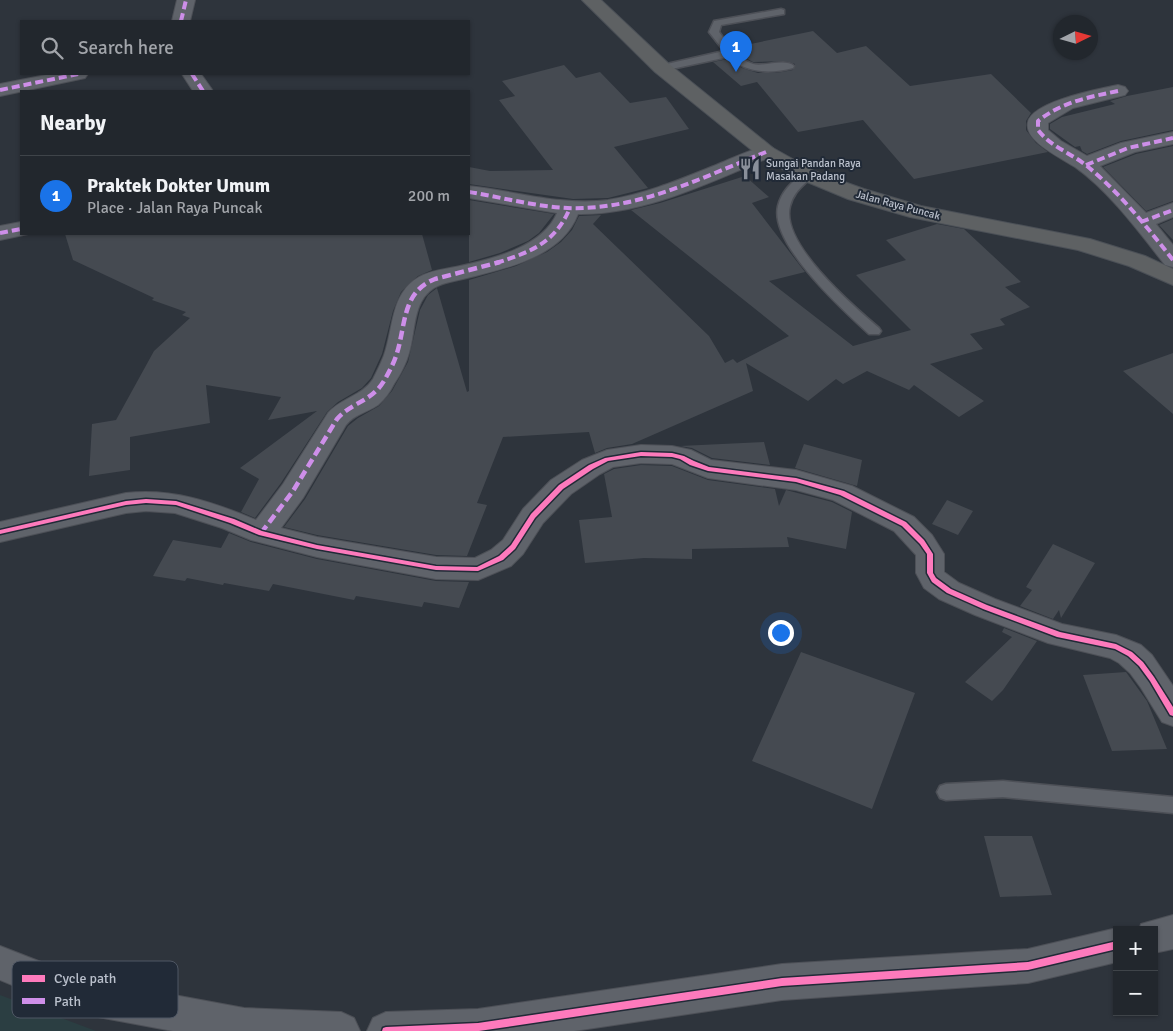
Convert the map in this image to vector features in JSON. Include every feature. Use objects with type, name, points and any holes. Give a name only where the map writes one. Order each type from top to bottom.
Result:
[{"type":"highway","name":"Jalan Raya Puncak","points":[[591,0],[662,68],[766,152],[807,176],[856,194],[908,209],[1082,244],[1137,262],[1173,278]]},
{"type":"street","points":[[181,20],[186,0]]},
{"type":"street","points":[[0,90],[73,75]]},
{"type":"street","points":[[193,75],[202,90]]},
{"type":"street","points":[[1118,91],[1065,104],[1048,112],[1038,121],[1038,130],[1040,134],[1086,165],[1151,232],[1173,260]]},
{"type":"street","points":[[1086,165],[1118,150],[1173,138]]},
{"type":"street","points":[[470,192],[570,208],[599,207],[635,201],[766,152]]},
{"type":"street","points":[[261,533],[293,491],[337,419],[350,406],[368,399],[377,391],[393,364],[399,349],[404,313],[412,295],[423,285],[434,279],[474,270],[525,252],[544,242],[560,229],[570,208]]},
{"type":"street","points":[[1141,222],[1173,210]]},
{"type":"street","points":[[0,233],[20,229]]},
{"type":"street","points":[[0,532],[126,503],[146,501],[184,505],[261,533],[317,547],[436,568],[478,569],[501,558],[513,547],[533,516],[542,506],[560,488],[590,467],[607,459],[641,454],[682,457],[708,469],[774,476],[821,486],[842,493],[904,524],[922,542],[930,554],[930,573],[934,580],[949,591],[1059,635],[1116,647],[1130,654],[1152,678],[1173,713]]},
{"type":"street","points":[[1158,935],[1173,932]]},
{"type":"street","points":[[386,1031],[478,1027],[782,982],[1028,966],[1113,946]]},
{"type":"street","points":[[0,963],[12,968]]},
{"type":"street","points":[[178,1014],[244,1026],[341,1031]]},
{"type":"lane","points":[[781,12],[717,24],[714,32],[730,53],[740,63],[750,68],[789,66]]},
{"type":"lane","points":[[662,68],[730,53]]},
{"type":"lane","points":[[807,176],[789,192],[784,204],[784,221],[788,232],[803,259],[819,278],[874,331]]},
{"type":"lane","points":[[946,792],[1003,789],[1114,798],[1173,806]]},
{"type":"green space","points":[[0,995],[12,1000],[12,1018],[61,1018],[96,1031],[0,1031]]},
{"type":"building","points":[[813,31],[837,53],[866,46],[910,86],[991,74],[1031,113],[1026,121],[1026,130],[1036,143],[1048,152],[914,179],[863,120],[798,132],[757,82],[741,86],[713,62],[728,59],[742,68],[758,73],[776,73],[793,70],[795,64],[786,61],[753,62],[740,55],[743,54],[736,47]]},
{"type":"building","points":[[564,65],[576,78],[600,72],[630,103],[666,97],[689,129],[614,147],[648,188],[608,198],[573,199],[470,184],[470,167],[490,171],[553,170],[499,100],[515,96],[502,81]]},
{"type":"building","points":[[1173,87],[1173,130],[1121,141],[1087,154],[1082,151],[1080,146],[1075,147],[1050,129],[1050,124],[1062,117],[1115,104],[1110,101],[1127,96]]},
{"type":"building","points":[[1173,146],[1173,201],[1146,211],[1103,167],[1136,154]]},
{"type":"building","points":[[745,176],[769,197],[752,203],[805,272],[769,281],[853,346],[911,330],[856,275],[906,260],[886,240],[937,224],[964,229],[1021,282],[1005,287],[1030,307],[1000,319],[1005,325],[970,334],[983,349],[930,364],[984,401],[959,417],[914,385],[909,390],[867,371],[843,384],[836,379],[808,401],[746,363],[753,391],[632,444],[607,448],[595,453],[589,432],[503,437],[477,503],[487,505],[467,556],[436,555],[317,535],[284,527],[305,499],[348,426],[379,406],[392,391],[408,362],[420,310],[428,295],[437,288],[467,392],[469,391],[469,280],[516,266],[547,252],[561,242],[572,230],[579,216],[601,215],[593,224],[709,336],[725,363],[733,359],[737,363],[789,336],[631,210],[660,203]]},
{"type":"building","points":[[470,200],[554,214],[539,233],[528,241],[500,253],[469,262]]},
{"type":"building","points":[[1173,219],[1173,240],[1159,225]]},
{"type":"building","points":[[65,235],[422,235],[432,270],[418,276],[401,292],[393,311],[382,354],[371,378],[362,388],[338,402],[327,412],[281,483],[255,518],[241,512],[259,479],[240,468],[317,411],[268,420],[281,397],[206,385],[210,423],[130,437],[130,470],[89,476],[92,424],[116,420],[154,351],[190,318],[182,315],[186,312],[152,300],[154,298],[73,260]]},
{"type":"building","points":[[1173,353],[1173,414],[1123,371]]},
{"type":"building","points":[[764,442],[770,465],[712,458],[692,448],[680,446]]},
{"type":"building","points":[[804,444],[862,460],[857,486],[795,468]]},
{"type":"building","points":[[641,465],[672,466],[708,480],[775,489],[779,506],[786,490],[832,502],[852,512],[846,549],[787,537],[789,547],[692,549],[692,559],[644,558],[585,563],[579,520],[612,517],[604,474],[614,469]]},
{"type":"building","points":[[947,500],[973,511],[958,535],[932,524]]},
{"type":"building","points":[[229,533],[251,542],[317,559],[436,581],[469,582],[459,608],[424,602],[422,607],[356,596],[354,600],[273,584],[269,591],[187,578],[185,581],[153,576],[173,540],[221,548]]},
{"type":"building","points":[[1053,544],[1095,563],[1061,618],[1059,610],[1053,619],[1020,606],[1032,590],[1026,587]]},
{"type":"building","points":[[1004,628],[1037,641],[1003,690],[992,701],[965,682],[1012,637],[1002,632]]},
{"type":"building","points":[[801,652],[915,693],[872,809],[752,761]]},
{"type":"building","points":[[1126,672],[1147,701],[1167,749],[1112,751],[1083,675]]},
{"type":"building","points":[[984,836],[1032,836],[1052,895],[1000,897]]},
{"type":"marked path","points":[[181,20],[186,0]]},
{"type":"marked path","points":[[0,90],[73,75]]},
{"type":"marked path","points":[[193,75],[202,90]]},
{"type":"marked path","points":[[1118,91],[1066,104],[1038,121],[1038,130],[1054,146],[1087,166],[1110,187],[1173,260]]},
{"type":"marked path","points":[[1086,165],[1128,148],[1173,138]]},
{"type":"marked path","points":[[470,192],[556,207],[585,208],[607,206],[630,202],[677,188],[766,152]]},
{"type":"marked path","points":[[261,533],[293,491],[337,419],[350,407],[371,397],[380,386],[396,354],[408,304],[422,286],[440,277],[500,262],[529,251],[552,237],[562,226],[570,208]]},
{"type":"marked path","points":[[1141,222],[1173,210]]},
{"type":"marked path","points":[[0,233],[20,229]]},
{"type":"cycle path","points":[[0,532],[126,503],[146,501],[176,503],[232,521],[261,533],[317,547],[436,568],[478,569],[501,558],[513,547],[533,516],[561,487],[591,467],[607,459],[641,454],[672,455],[682,457],[708,469],[796,480],[842,493],[904,524],[922,542],[930,554],[930,573],[934,580],[949,591],[1059,635],[1116,647],[1130,654],[1141,664],[1152,679],[1173,713]]},
{"type":"cycle path","points":[[386,1031],[478,1027],[782,982],[1028,966],[1113,946]]},
{"type":"place","name":"Praktek Dokter Umum","points":[[736,72]]},
{"type":"place","name":"Sungai Pandan Raya Masakan Padang","points":[[750,169]]}]
